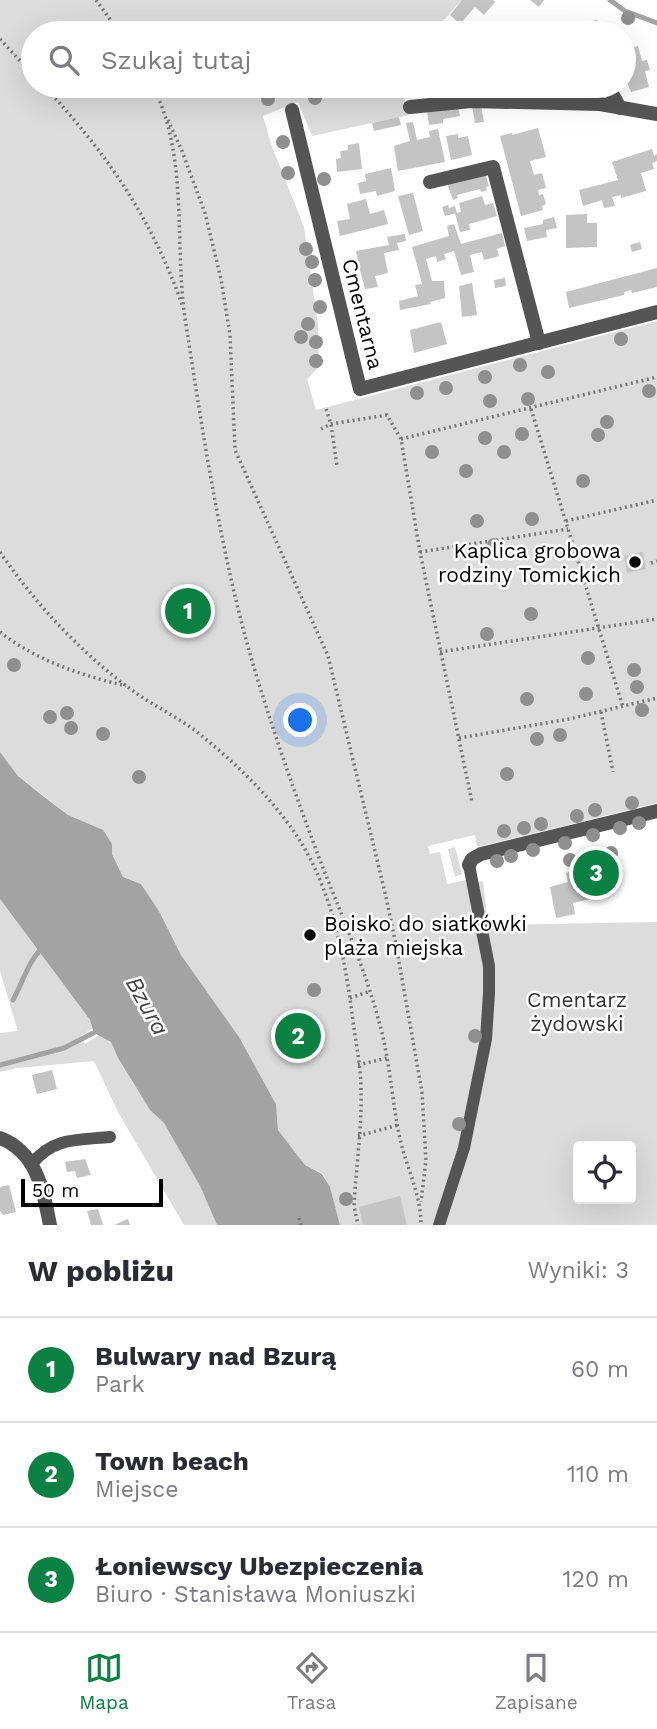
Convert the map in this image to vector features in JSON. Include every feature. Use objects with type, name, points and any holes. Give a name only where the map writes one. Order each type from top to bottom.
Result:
[{"type":"street","points":[[615,98],[620,108]]},
{"type":"street","points":[[410,107],[471,101],[600,104],[657,114]]},
{"type":"street","name":"Cmentarna","points":[[292,110],[360,389],[657,312]]},
{"type":"street","points":[[430,182],[493,167],[539,343]]},
{"type":"street","points":[[469,865],[472,859],[481,854],[657,811]]},
{"type":"street","points":[[0,1138],[20,1150],[32,1164],[43,1187],[50,1225]]},
{"type":"lane","points":[[439,1225],[464,1148],[486,1038],[489,965],[469,865]]},
{"type":"lane","points":[[32,1164],[41,1152],[55,1144],[110,1137]]},
{"type":"path","points":[[96,0],[111,21]]},
{"type":"path","points":[[0,39],[21,62]]},
{"type":"path","points":[[55,98],[85,131],[122,180],[146,221],[171,275],[184,313]]},
{"type":"path","points":[[158,98],[182,151],[205,213],[221,279],[230,335],[235,450],[328,656],[397,946],[422,1092],[426,1160],[421,1225]]},
{"type":"path","points":[[164,112],[171,139],[177,185],[184,313],[216,508],[241,617],[263,697],[369,991],[387,1058],[406,1162],[421,1204]]},
{"type":"path","points":[[401,439],[657,377]]},
{"type":"path","points":[[326,409],[337,466]]},
{"type":"path","points":[[531,409],[623,707]]},
{"type":"path","points":[[321,429],[331,424],[387,415],[401,439],[420,552],[472,802]]},
{"type":"path","points":[[566,521],[657,500]]},
{"type":"path","points":[[420,552],[568,529]]},
{"type":"path","points":[[0,552],[51,616],[77,643],[128,687],[200,734],[243,771],[288,824],[303,847],[320,882],[338,937],[350,998],[362,1089],[354,1206],[358,1225]]},
{"type":"path","points":[[651,563],[657,561]]},
{"type":"path","points":[[440,652],[657,618]]},
{"type":"path","points":[[0,632],[52,663],[128,687]]},
{"type":"path","points":[[459,738],[601,712],[657,698]]},
{"type":"path","points":[[601,712],[613,772]]},
{"type":"path","points":[[320,882],[328,879]]},
{"type":"path","points":[[350,998],[369,991]]},
{"type":"path","points":[[358,1065],[387,1058]]},
{"type":"path","points":[[358,1136],[398,1125]]},
{"type":"path","points":[[299,1218],[301,1225]]},
{"type":"green space","name":"Cmentarz żydowski","points":[[0,0],[462,0],[443,21],[21,21],[21,98],[404,98],[409,115],[312,136],[298,102],[263,116],[271,144],[304,227],[318,324],[319,367],[307,379],[316,410],[657,321],[657,803],[477,847],[475,835],[428,846],[430,854],[440,852],[447,884],[466,880],[467,885],[483,881],[488,925],[657,922],[657,1225],[340,1225],[330,1188],[323,1174],[305,1165],[278,1130],[276,1104],[239,1037],[181,955],[159,911],[141,884],[123,877],[112,854],[18,776],[0,752]]},
{"type":"green space","points":[[455,847],[462,874],[455,877],[448,849]]},
{"type":"green space","points":[[0,899],[90,1020],[93,1028],[81,1036],[85,1044],[99,1035],[111,1042],[150,1110],[164,1122],[200,1186],[217,1225],[184,1225],[118,1112],[94,1061],[0,1072],[0,1033],[18,1031],[0,971]]},
{"type":"water","name":"Bzura","points":[[0,752],[18,776],[68,815],[103,830],[112,844],[112,854],[123,877],[141,884],[159,911],[181,955],[239,1037],[276,1104],[278,1130],[305,1165],[322,1174],[330,1187],[340,1225],[217,1225],[200,1186],[164,1123],[150,1110],[111,1042],[94,1033],[90,1020],[0,899]]},
{"type":"building","points":[[462,0],[495,2],[484,15],[475,7],[463,21],[457,21],[450,15]]},
{"type":"building","points":[[530,0],[544,0],[539,7]]},
{"type":"building","points":[[636,47],[642,61],[647,60],[650,70],[645,71],[649,87],[636,91]]},
{"type":"building","points":[[472,106],[481,106],[484,122],[475,123]]},
{"type":"building","points":[[458,107],[460,116],[429,125],[427,111]]},
{"type":"building","points":[[399,117],[401,125],[374,131],[372,123]]},
{"type":"building","points":[[413,122],[417,140],[430,137],[429,131],[438,129],[445,162],[398,171],[394,146],[410,141],[406,123]]},
{"type":"building","points":[[538,128],[546,157],[530,161],[534,175],[542,173],[546,188],[538,190],[539,195],[543,194],[546,204],[542,206],[543,210],[521,216],[500,136]]},
{"type":"building","points":[[458,134],[458,138],[468,136],[472,155],[451,160],[446,136]]},
{"type":"building","points":[[359,143],[362,169],[337,172],[336,159],[341,158],[340,151],[348,150],[348,145]]},
{"type":"building","points":[[652,149],[654,156],[657,154],[657,161],[652,163],[654,169],[641,173],[646,191],[621,198],[621,195],[612,197],[615,206],[604,208],[602,200],[583,206],[579,190],[618,180],[612,162]]},
{"type":"building","points":[[391,168],[395,191],[377,196],[376,191],[360,194],[358,183],[366,181],[365,174]]},
{"type":"building","points":[[485,173],[489,186],[486,187],[487,190],[481,192],[480,189],[457,195],[458,198],[453,200],[447,183]]},
{"type":"building","points":[[413,193],[423,231],[409,235],[398,196]]},
{"type":"building","points":[[482,196],[485,205],[493,203],[497,216],[469,224],[470,230],[460,232],[455,213],[461,212],[459,203]]},
{"type":"building","points":[[366,199],[370,214],[384,210],[388,224],[340,236],[337,221],[350,219],[347,204]]},
{"type":"building","points":[[448,205],[449,208],[455,206],[457,213],[445,216],[442,207]]},
{"type":"building","points":[[587,214],[587,223],[597,223],[597,247],[566,248],[566,215]]},
{"type":"building","points":[[554,217],[557,228],[546,230],[547,237],[527,241],[524,228],[543,224],[543,220]]},
{"type":"building","points":[[454,224],[461,244],[502,233],[505,246],[497,249],[499,256],[484,260],[482,252],[470,255],[474,272],[461,275],[454,251],[444,254],[446,259],[437,262],[436,256],[426,259],[432,281],[444,281],[445,298],[430,302],[431,304],[400,310],[399,301],[418,296],[415,285],[422,284],[412,247],[449,236],[447,226]]},
{"type":"building","points":[[405,234],[406,241],[397,243],[399,250],[384,253],[388,273],[375,276],[378,287],[365,289],[360,270],[355,271],[353,263],[358,262],[356,251],[389,245],[387,237]]},
{"type":"building","points":[[640,242],[642,249],[632,252],[630,245]]},
{"type":"building","points":[[657,268],[657,287],[632,293],[631,290],[624,292],[624,295],[569,308],[566,292]]},
{"type":"building","points":[[505,278],[506,286],[495,288],[494,280]]},
{"type":"building","points":[[472,283],[477,315],[462,317],[459,286]]},
{"type":"building","points":[[441,322],[447,344],[414,353],[410,330]]},
{"type":"building","name":"Kaplica grobowa rodziny Tomickich","points":[[643,552],[646,569],[627,573],[624,556]]},
{"type":"building","points":[[605,865],[612,894],[573,903],[575,914],[556,918],[550,887],[568,882],[566,873]]},
{"type":"building","points":[[52,1070],[57,1089],[37,1094],[32,1075]]},
{"type":"building","points":[[85,1159],[91,1175],[77,1178],[75,1171],[67,1172],[65,1162]]},
{"type":"building","points":[[9,1185],[16,1212],[3,1215],[0,1211],[0,1187]]},
{"type":"building","points":[[400,1196],[407,1225],[363,1225],[359,1207]]},
{"type":"building","points":[[98,1209],[103,1225],[91,1225],[87,1211]]},
{"type":"building","points":[[128,1219],[130,1225],[114,1225]]},
{"type":"waterway","points":[[610,0],[625,11],[657,23]]},
{"type":"waterway","points":[[13,1000],[29,966],[42,948]]},
{"type":"waterway","points":[[0,1065],[64,1048],[99,1030]]},
{"type":"place","name":"Kaplica grobowa rodziny Tomickich","points":[[635,562]]},
{"type":"place","name":"Bulwary nad Bzurą","points":[[188,611]]},
{"type":"place","name":"Łoniewscy Ubezpieczenia","points":[[596,873]]},
{"type":"place","name":"Boisko do siatkówki plaża miejska","points":[[310,935]]},
{"type":"place","name":"Town beach","points":[[298,1036]]}]
